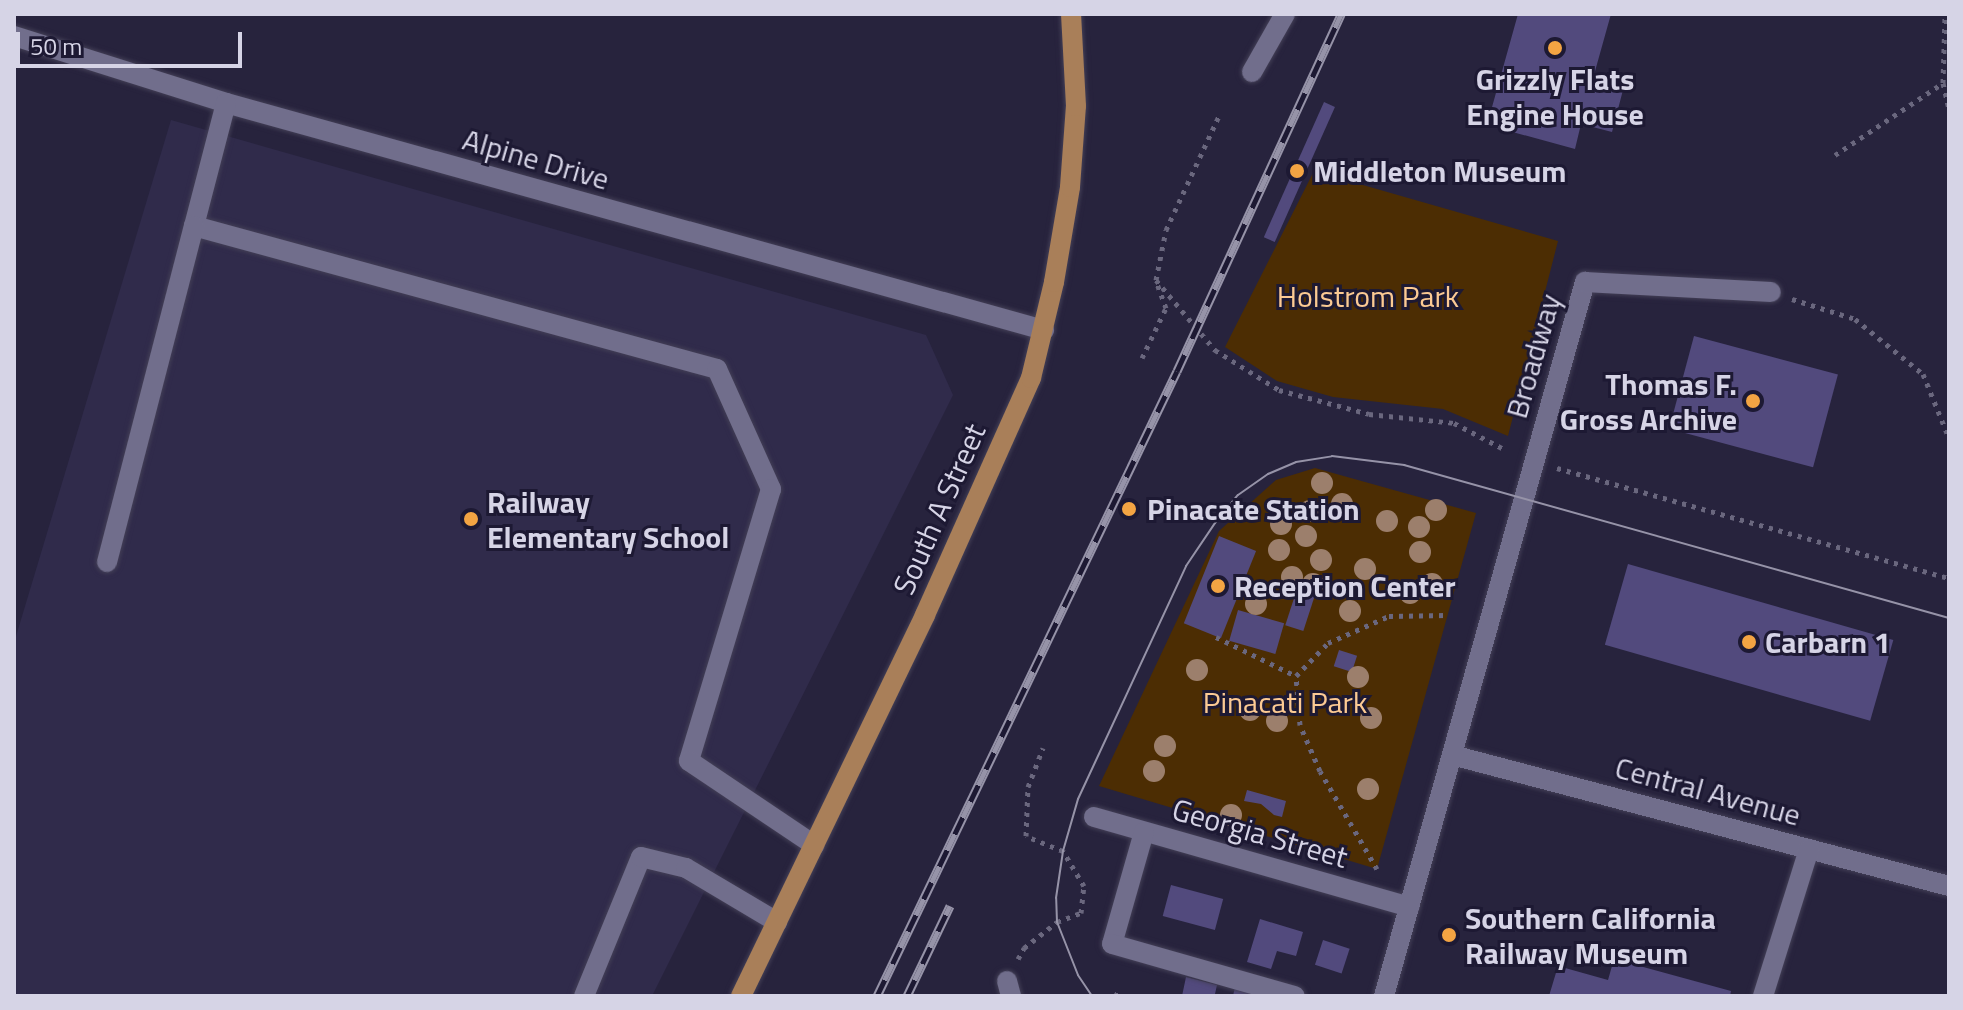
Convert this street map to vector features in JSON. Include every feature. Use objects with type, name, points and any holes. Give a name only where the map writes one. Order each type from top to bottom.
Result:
[{"type":"main road","name":"South A Street","points":[[741,996],[925,615],[1018,406],[1044,330],[1070,187],[1076,106],[1071,14]]},
{"type":"street","points":[[1252,72],[1285,14]]},
{"type":"street","name":"Alpine Drive","points":[[14,36],[226,103],[1044,330]]},
{"type":"street","points":[[107,562],[226,103]]},
{"type":"street","points":[[194,226],[717,369],[771,489],[689,761],[814,845]]},
{"type":"street","name":"Broadway","points":[[1384,996],[1585,282],[1771,292]]},
{"type":"street","name":"Central Avenue","points":[[1452,755],[1949,886]]},
{"type":"street","name":"Georgia Street","points":[[1094,817],[1409,907]]},
{"type":"street","points":[[1144,832],[1112,944],[1295,996]]},
{"type":"street","points":[[1763,996],[1809,849]]},
{"type":"street","points":[[584,996],[641,857],[686,868],[777,922]]},
{"type":"path","points":[[1945,14],[1943,83],[1949,108]]},
{"type":"path","points":[[1835,155],[1943,83]]},
{"type":"path","points":[[1142,358],[1166,308],[1156,280],[1166,230],[1219,116]]},
{"type":"path","points":[[1156,280],[1215,350],[1279,390],[1369,414],[1454,423],[1502,448]]},
{"type":"path","points":[[1771,292],[1855,319],[1923,374],[1949,438]]},
{"type":"path","points":[[1535,461],[1949,578]]},
{"type":"path","points":[[1377,869],[1320,771],[1300,725],[1296,676],[1328,643],[1389,616],[1447,615]]},
{"type":"path","points":[[1216,637],[1296,676]]},
{"type":"path","points":[[1009,988],[1024,948],[1057,922],[1081,913],[1084,886],[1063,851],[1026,836],[1028,787],[1043,748]]},
{"type":"path","points":[[1115,996],[1120,990]]},
{"type":"shaded area","name":"Railway Elementary School","points":[[171,120],[926,335],[953,395],[652,996],[14,996],[14,643]]},
{"type":"green space","name":"Holstrom Park","points":[[1314,171],[1558,241],[1508,436],[1443,409],[1333,397],[1277,381],[1225,347]]},
{"type":"green space","name":"Pinacati Park","points":[[1315,468],[1476,513],[1377,869],[1099,786],[1219,531],[1276,480]]},
{"type":"building","name":"Grizzly Flats Engine House","points":[[1518,14],[1611,14],[1592,82],[1623,90],[1612,132],[1581,124],[1575,149],[1487,125]]},
{"type":"building","name":"Middleton Museum","points":[[1324,102],[1335,107],[1275,242],[1264,237]]},
{"type":"building","name":"Thomas F. Gross Archive","points":[[1694,336],[1838,375],[1813,467],[1669,429]]},
{"type":"building","name":"Reception Center","points":[[1219,536],[1256,551],[1221,638],[1184,623]]},
{"type":"building","name":"Carbarn 1","points":[[1628,564],[1893,640],[1870,721],[1605,645]]},
{"type":"building","points":[[1297,589],[1315,595],[1303,631],[1285,625]]},
{"type":"building","points":[[1238,610],[1284,623],[1275,654],[1229,641]]},
{"type":"building","points":[[1339,650],[1357,656],[1352,672],[1334,666]]},
{"type":"building","points":[[1247,790],[1286,801],[1282,817],[1274,815],[1261,804],[1244,801]]},
{"type":"building","points":[[1171,885],[1223,899],[1215,930],[1163,916]]},
{"type":"building","points":[[1260,919],[1303,932],[1296,956],[1277,951],[1271,969],[1247,962]]},
{"type":"building","points":[[1323,940],[1350,949],[1342,973],[1315,965]]},
{"type":"building","points":[[1614,959],[1731,991],[1730,996],[1549,996],[1558,966],[1608,980]]},
{"type":"building","points":[[1186,977],[1217,985],[1215,994],[1221,996],[1182,996]]},
{"type":"building","points":[[1235,987],[1250,991],[1249,996],[1233,996]]},
{"type":"tram line","points":[[1092,996],[1078,975],[1057,922],[1056,898],[1063,851],[1078,799],[1186,566],[1238,495],[1268,474],[1296,462],[1332,456],[1404,465],[1949,618]]},
{"type":"railway","points":[[877,996],[1177,371],[1341,14]]},
{"type":"railway","points":[[907,996],[950,906]]},
{"type":"place","name":"Grizzly Flats Engine House","points":[[1555,48]]},
{"type":"place","name":"Middleton Museum","points":[[1297,171]]},
{"type":"place","name":"Thomas F. Gross Archive","points":[[1753,401]]},
{"type":"place","name":"Pinacate Station","points":[[1129,509]]},
{"type":"place","name":"Railway Elementary School","points":[[471,519]]},
{"type":"place","name":"Reception Center","points":[[1218,586]]},
{"type":"place","name":"Carbarn 1","points":[[1749,642]]},
{"type":"place","name":"Southern California Railway Museum","points":[[1449,935]]}]
